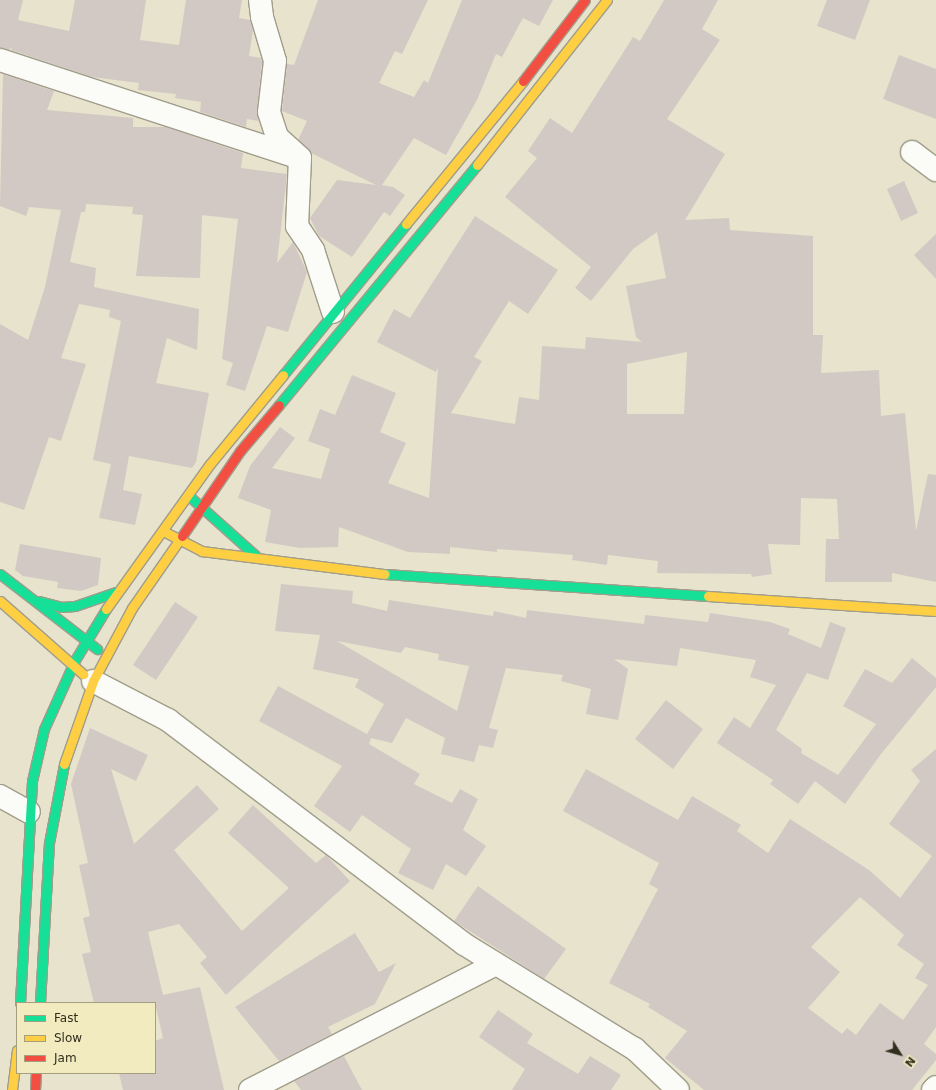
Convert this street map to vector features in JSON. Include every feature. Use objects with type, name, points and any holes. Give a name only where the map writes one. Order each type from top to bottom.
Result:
[{"type":"main road","points":[[20,1002],[29,812],[44,729],[72,667],[86,642],[116,592],[188,495],[333,312],[538,63],[585,0]]},
{"type":"main road","points":[[40,1002],[49,843],[58,783],[93,680],[108,656],[132,608],[240,451],[528,104],[606,0]]},
{"type":"main road","points":[[188,495],[255,555]]},
{"type":"main road","points":[[163,530],[178,540],[202,551],[255,555],[364,573],[936,611]]},
{"type":"main road","points":[[0,574],[36,600],[86,642],[108,656]]},
{"type":"main road","points":[[36,600],[61,607],[75,606],[116,592]]},
{"type":"main road","points":[[0,601],[72,667],[93,680]]},
{"type":"main road","points":[[12,1090],[16,1058]]},
{"type":"main road","points":[[34,1090],[36,1074]]},
{"type":"street","points":[[260,0],[262,17],[276,61],[269,112],[277,137],[300,158]]},
{"type":"street","points":[[0,60],[300,158]]},
{"type":"street","points":[[912,152],[936,170]]},
{"type":"street","points":[[300,158],[297,226],[313,250],[333,312]]},
{"type":"street","points":[[93,680],[168,720],[406,902],[496,964],[635,1049],[678,1090]]},
{"type":"street","points":[[0,796],[29,812]]},
{"type":"street","points":[[250,1090],[496,964]]},
{"type":"street","points":[[933,1090],[936,1087]]},
{"type":"building","points":[[0,0],[23,0],[18,20],[69,31],[75,0],[146,0],[140,40],[179,45],[186,0],[242,0],[239,18],[250,20],[253,30],[249,56],[261,58],[262,62],[257,111],[259,121],[247,119],[246,127],[200,112],[201,102],[175,98],[176,94],[138,90],[139,83],[92,77],[11,50],[12,47],[9,50],[0,48]]},
{"type":"building","points":[[318,0],[428,0],[402,54],[395,51],[379,83],[414,97],[424,80],[428,83],[462,0],[553,0],[539,26],[523,18],[502,57],[496,54],[477,100],[446,155],[414,138],[382,185],[393,187],[405,195],[390,216],[384,212],[352,257],[319,236],[310,218],[337,180],[376,185],[311,153],[298,140],[307,121],[282,111],[287,64],[294,65]]},
{"type":"building","points":[[664,0],[718,0],[702,29],[720,40],[667,119],[725,154],[685,220],[729,218],[730,230],[813,236],[813,335],[823,335],[821,373],[879,370],[881,416],[905,413],[916,531],[928,474],[936,475],[936,582],[892,573],[892,582],[825,582],[826,539],[839,539],[837,499],[801,498],[800,545],[768,544],[772,574],[752,577],[751,574],[657,573],[658,561],[608,555],[607,565],[572,560],[573,555],[497,549],[497,552],[450,547],[450,554],[408,552],[339,527],[338,547],[300,548],[265,542],[271,510],[238,498],[250,466],[280,427],[295,438],[272,468],[321,479],[330,449],[308,441],[320,409],[335,415],[352,375],[396,393],[380,432],[406,443],[388,483],[429,498],[438,367],[436,372],[377,342],[394,309],[410,318],[475,216],[558,270],[528,314],[509,301],[474,357],[482,361],[451,413],[515,424],[519,397],[539,400],[542,346],[585,349],[586,337],[642,342],[636,337],[626,286],[666,278],[657,232],[633,249],[591,301],[575,288],[591,267],[505,197],[537,158],[528,151],[550,118],[572,133],[633,37],[640,41]],"holes":[[[687,352],[684,414],[627,414],[627,364]]]},
{"type":"building","points":[[827,0],[870,0],[855,40],[817,26]]},
{"type":"building","points":[[899,55],[936,69],[936,119],[883,99]]},
{"type":"building","points":[[3,74],[54,91],[47,110],[133,118],[133,127],[166,127],[243,153],[241,168],[287,174],[277,263],[293,242],[307,272],[288,332],[267,326],[245,391],[226,385],[233,363],[222,359],[238,219],[202,215],[200,278],[136,276],[143,215],[132,214],[133,207],[86,204],[85,212],[81,212],[70,262],[96,268],[94,287],[199,309],[197,350],[167,338],[156,383],[209,393],[196,462],[192,468],[129,456],[123,490],[142,494],[135,525],[99,518],[111,464],[93,460],[121,321],[109,317],[110,310],[79,304],[61,358],[86,364],[61,441],[49,437],[24,510],[0,502],[0,324],[28,340],[45,287],[61,210],[29,207],[26,216],[0,206]]},
{"type":"building","points":[[904,181],[918,213],[901,221],[887,189]]},
{"type":"building","points":[[936,234],[936,279],[914,255]]},
{"type":"building","points":[[20,544],[101,558],[98,585],[81,591],[57,588],[58,582],[23,576],[15,570]]},
{"type":"building","points":[[281,584],[353,591],[352,603],[387,611],[389,600],[493,616],[494,611],[526,618],[527,610],[644,624],[645,615],[708,622],[710,613],[770,622],[790,629],[788,634],[821,648],[830,622],[846,628],[828,680],[807,673],[776,730],[802,749],[801,753],[838,775],[876,724],[843,706],[865,669],[892,683],[912,658],[936,678],[936,687],[881,754],[845,804],[815,781],[798,804],[770,784],[773,780],[717,743],[734,717],[750,728],[776,685],[750,677],[756,660],[680,648],[677,666],[614,659],[628,669],[618,720],[586,714],[591,689],[561,681],[563,675],[506,668],[489,728],[498,730],[493,748],[479,745],[474,762],[441,754],[445,738],[406,718],[392,743],[371,738],[369,744],[420,774],[414,784],[452,803],[460,789],[478,799],[463,830],[486,846],[466,876],[446,864],[433,890],[398,873],[411,849],[362,815],[350,832],[314,806],[342,766],[259,721],[278,686],[367,734],[384,704],[355,687],[359,679],[313,669],[320,635],[275,631]],"holes":[[[337,641],[401,653],[405,647],[439,654],[438,660],[469,666],[457,711]]]},
{"type":"building","points":[[175,602],[198,617],[156,680],[133,665]]},
{"type":"building","points":[[666,700],[703,729],[673,769],[635,739]]},
{"type":"building","points":[[90,728],[148,755],[136,781],[111,769],[134,844],[197,785],[219,809],[174,850],[242,931],[289,888],[228,833],[253,805],[316,863],[326,855],[350,881],[226,995],[200,963],[207,957],[179,924],[148,932],[163,995],[200,987],[224,1090],[123,1090],[119,1074],[156,1074],[156,1041],[163,1038],[156,1002],[94,1002],[82,954],[91,952],[83,918],[90,916],[79,865],[88,863],[71,784]]},
{"type":"building","points":[[936,749],[936,1027],[924,1044],[936,1054],[936,1060],[912,1090],[704,1090],[665,1058],[687,1031],[648,1007],[650,1004],[609,983],[658,889],[649,884],[659,863],[563,811],[586,769],[678,820],[692,796],[741,825],[737,831],[768,853],[790,819],[869,870],[900,898],[932,856],[889,824],[920,781],[911,770]],"holes":[[[860,897],[904,935],[897,945],[924,964],[915,978],[928,985],[903,1020],[880,1003],[856,1035],[847,1028],[842,1034],[808,1008],[840,972],[811,947]]]},
{"type":"building","points":[[478,886],[566,949],[544,979],[454,921]]},
{"type":"building","points":[[355,933],[379,972],[396,963],[375,1004],[328,1027],[332,1034],[279,1061],[235,1007]]},
{"type":"building","points":[[498,1010],[533,1034],[527,1043],[578,1074],[590,1056],[621,1075],[611,1090],[512,1090],[525,1069],[479,1037]]},
{"type":"building","points":[[344,1056],[362,1090],[301,1090],[294,1081]]},
{"type":"traffic: fast","points":[[279,405],[477,165]]},
{"type":"traffic: fast","points":[[283,375],[406,224]]},
{"type":"traffic: fast","points":[[189,496],[255,555]]},
{"type":"traffic: fast","points":[[0,574],[97,649]]},
{"type":"traffic: fast","points":[[385,574],[708,596]]},
{"type":"traffic: fast","points":[[39,601],[61,607],[75,606],[116,592]]},
{"type":"traffic: fast","points":[[20,1002],[32,781],[44,729],[75,660],[106,609]]},
{"type":"traffic: fast","points":[[40,1002],[49,843],[64,764]]},
{"type":"traffic: slow","points":[[477,165],[607,0]]},
{"type":"traffic: slow","points":[[406,224],[523,81]]},
{"type":"traffic: slow","points":[[106,609],[210,464],[283,375]]},
{"type":"traffic: slow","points":[[165,532],[202,551],[385,574]]},
{"type":"traffic: slow","points":[[64,764],[93,681],[132,608],[182,536]]},
{"type":"traffic: slow","points":[[708,596],[936,611]]},
{"type":"traffic: slow","points":[[0,601],[83,674]]},
{"type":"traffic: slow","points":[[12,1090],[16,1058]]},
{"type":"traffic: jam","points":[[523,81],[585,0]]},
{"type":"traffic: jam","points":[[182,536],[240,451],[279,405]]},
{"type":"traffic: jam","points":[[35,1090],[36,1074]]}]
